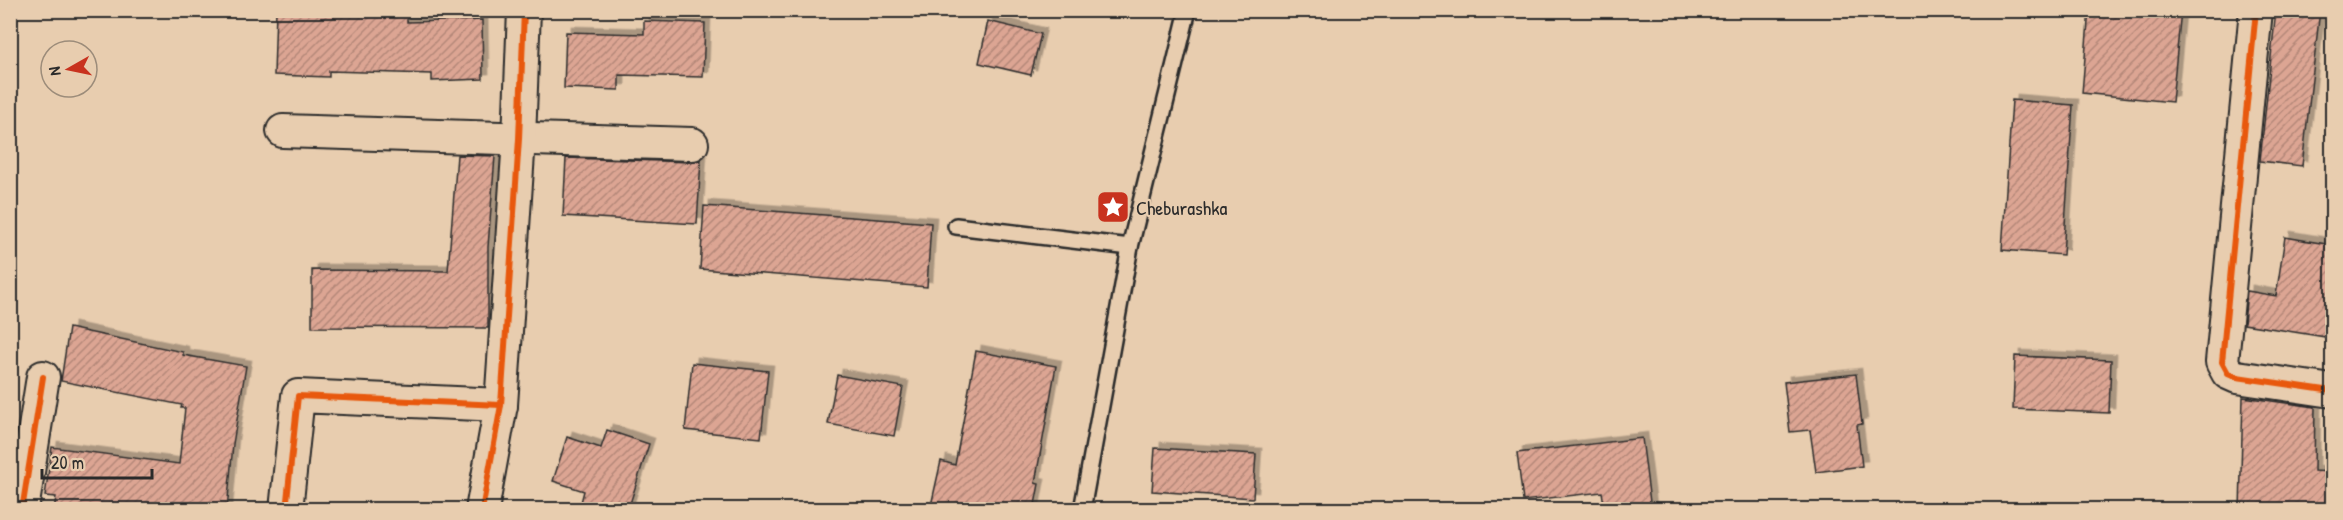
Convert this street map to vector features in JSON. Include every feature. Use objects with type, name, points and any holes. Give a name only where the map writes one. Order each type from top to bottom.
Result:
[{"type":"street","points":[[482,510],[501,405],[519,139],[524,10]]},
{"type":"street","points":[[2256,10],[2222,362],[2228,373],[2236,377],[2332,391]]},
{"type":"street","points":[[283,131],[692,144]]},
{"type":"street","points":[[22,510],[43,377]]},
{"type":"street","points":[[286,510],[298,396],[501,405]]},
{"type":"lane","points":[[1082,510],[1130,247],[1188,10]]},
{"type":"lane","points":[[956,226],[1130,247]]},
{"type":"building","points":[[276,10],[407,10],[407,22],[482,20],[483,79],[432,81],[432,74],[329,71],[329,77],[274,75]]},
{"type":"building","points":[[2089,10],[2181,10],[2172,102],[2082,93]]},
{"type":"building","points":[[2276,10],[2320,10],[2302,166],[2260,161]]},
{"type":"building","points":[[644,21],[705,23],[703,77],[619,75],[619,90],[564,88],[566,32],[644,34]]},
{"type":"building","points":[[988,21],[1041,34],[1031,75],[979,63]]},
{"type":"building","points":[[2012,100],[2073,105],[2063,255],[2002,250]]},
{"type":"building","points":[[457,155],[495,156],[488,247],[488,328],[312,327],[312,270],[448,271]]},
{"type":"building","points":[[566,158],[691,162],[701,160],[697,224],[563,216]]},
{"type":"building","points":[[704,206],[931,223],[927,287],[700,269]]},
{"type":"building","points":[[2285,237],[2332,245],[2332,338],[2244,324],[2247,291],[2276,296]]},
{"type":"building","points":[[69,328],[183,352],[183,355],[246,366],[233,444],[227,510],[54,510],[56,497],[45,496],[52,447],[179,464],[185,408],[181,408],[182,405],[61,381]]},
{"type":"building","points":[[976,351],[1056,366],[1035,483],[1039,484],[1034,510],[930,510],[941,461],[955,465]]},
{"type":"building","points":[[2015,356],[2111,360],[2109,413],[2013,409]]},
{"type":"building","points":[[692,363],[768,371],[761,438],[685,430]]},
{"type":"building","points":[[1856,374],[1862,424],[1857,425],[1862,466],[1816,472],[1810,430],[1790,432],[1784,382]]},
{"type":"building","points":[[837,375],[903,387],[894,436],[828,424]]},
{"type":"building","points":[[2243,397],[2315,407],[2314,471],[2332,472],[2332,510],[2240,510]]},
{"type":"building","points":[[607,430],[649,444],[628,510],[579,510],[584,491],[553,481],[567,437],[601,448]]},
{"type":"building","points":[[1642,438],[1651,510],[1605,510],[1602,492],[1523,501],[1517,453]]},
{"type":"building","points":[[1155,448],[1256,454],[1253,498],[1152,491]]},
{"type":"cycle path","points":[[482,510],[501,405],[519,139],[524,10]]},
{"type":"cycle path","points":[[2256,10],[2222,362],[2228,373],[2237,377],[2332,391]]},
{"type":"cycle path","points":[[22,510],[43,377]]},
{"type":"cycle path","points":[[286,510],[298,396],[501,405]]},
{"type":"place","name":"Cheburashka","points":[[1113,207]]}]
